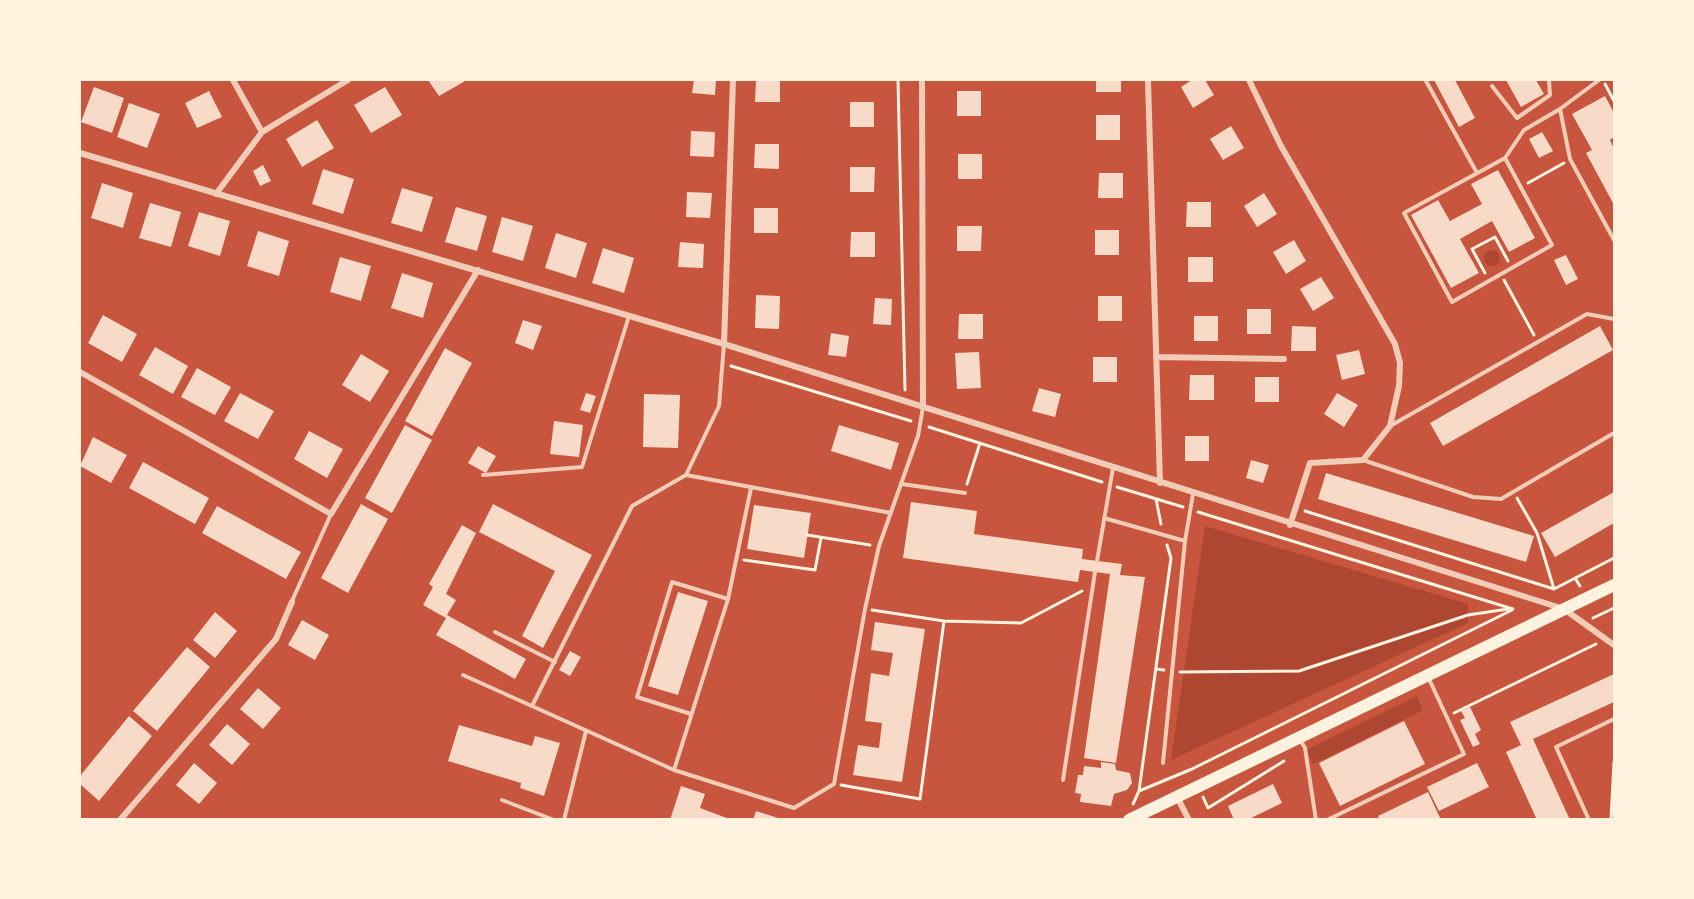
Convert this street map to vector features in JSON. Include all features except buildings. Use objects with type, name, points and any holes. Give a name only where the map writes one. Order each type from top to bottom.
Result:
[{"type":"main road","points":[[1130,815],[1177,797],[1614,585]]},
{"type":"street","points":[[233,80],[262,132]]},
{"type":"street","points":[[216,194],[262,132],[348,80]]},
{"type":"street","points":[[724,344],[733,80]]},
{"type":"street","points":[[922,80],[923,408]]},
{"type":"street","points":[[1148,80],[1160,483]]},
{"type":"street","points":[[1249,80],[1281,146],[1395,344],[1400,363],[1399,386],[1390,426],[1363,460],[1310,463],[1290,525]]},
{"type":"street","points":[[80,153],[724,344],[1290,525],[1564,609],[1614,645]]},
{"type":"street","points":[[80,372],[331,514],[478,270]]},
{"type":"street","points":[[1156,357],[1284,359]]},
{"type":"street","points":[[120,819],[276,639],[292,602]]},
{"type":"street","points":[[1177,797],[1189,819]]},
{"type":"lane","points":[[1492,86],[1517,118],[1550,95],[1549,80]]},
{"type":"lane","points":[[1505,158],[1552,245],[1452,302],[1404,213],[1505,158],[1524,130],[1560,109],[1601,80]]},
{"type":"lane","points":[[1426,81],[1477,173]]},
{"type":"lane","points":[[1560,109],[1570,159],[1614,240]]},
{"type":"lane","points":[[1390,426],[1587,315],[1614,319]]},
{"type":"lane","points":[[483,475],[582,467],[629,316]]},
{"type":"lane","points":[[532,706],[632,506],[686,476],[719,406],[724,344]]},
{"type":"lane","points":[[463,675],[674,770],[794,808],[834,784],[865,609],[879,546],[918,436],[923,408]]},
{"type":"lane","points":[[1363,460],[1473,497],[1501,499],[1614,433]]},
{"type":"lane","points":[[1097,561],[1113,468]]},
{"type":"lane","points":[[686,476],[891,513]]},
{"type":"lane","points":[[902,484],[965,493]]},
{"type":"lane","points":[[674,770],[728,600],[751,488]]},
{"type":"lane","points":[[1163,763],[1185,541],[1193,494]]},
{"type":"lane","points":[[292,602],[331,514]]},
{"type":"lane","points":[[1104,518],[1185,541]]},
{"type":"lane","points":[[1063,780],[1095,572]]},
{"type":"lane","points":[[691,714],[636,697],[672,582],[728,600]]},
{"type":"lane","points":[[495,632],[555,662]]},
{"type":"lane","points":[[1327,819],[1464,754],[1427,675]]},
{"type":"lane","points":[[1589,819],[1556,747],[1614,719]]},
{"type":"lane","points":[[564,819],[586,731]]},
{"type":"lane","points":[[1299,737],[1305,748],[1316,819]]},
{"type":"lane","points":[[502,800],[554,819]]},
{"type":"path","points":[[898,80],[906,419]]},
{"type":"path","points":[[1601,80],[1614,100]]},
{"type":"path","points":[[1521,187],[1570,159]]},
{"type":"path","points":[[1489,281],[1472,249],[1495,237],[1512,268]]},
{"type":"path","points":[[1501,274],[1538,342]]},
{"type":"path","points":[[965,493],[980,443]]},
{"type":"path","points":[[1513,492],[1537,533],[1554,589]]},
{"type":"path","points":[[1130,815],[1139,791],[1171,558],[1163,535],[1156,499]]},
{"type":"path","points":[[1296,508],[1554,589],[1614,558]]},
{"type":"path","points":[[807,535],[879,546]]},
{"type":"path","points":[[736,558],[815,570],[821,538]]},
{"type":"path","points":[[1447,717],[1599,643],[1586,598],[1575,578]]},
{"type":"path","points":[[865,609],[944,621],[1021,623],[1093,586]]},
{"type":"path","points":[[1593,618],[1614,608]]},
{"type":"path","points":[[1139,791],[1192,769],[1513,609],[1468,615],[1299,671],[1156,669]]},
{"type":"path","points":[[834,784],[920,799],[944,621]]},
{"type":"path","points":[[1611,819],[1614,762]]},
{"type":"shaded area","points":[[1492,250],[1498,252],[1500,258],[1498,264],[1492,266],[1486,264],[1484,258],[1486,252]]},
{"type":"shaded area","points":[[1205,526],[1468,604],[1468,623],[1171,760]]},
{"type":"shaded area","points":[[1417,696],[1423,710],[1313,764],[1306,750]]}]
